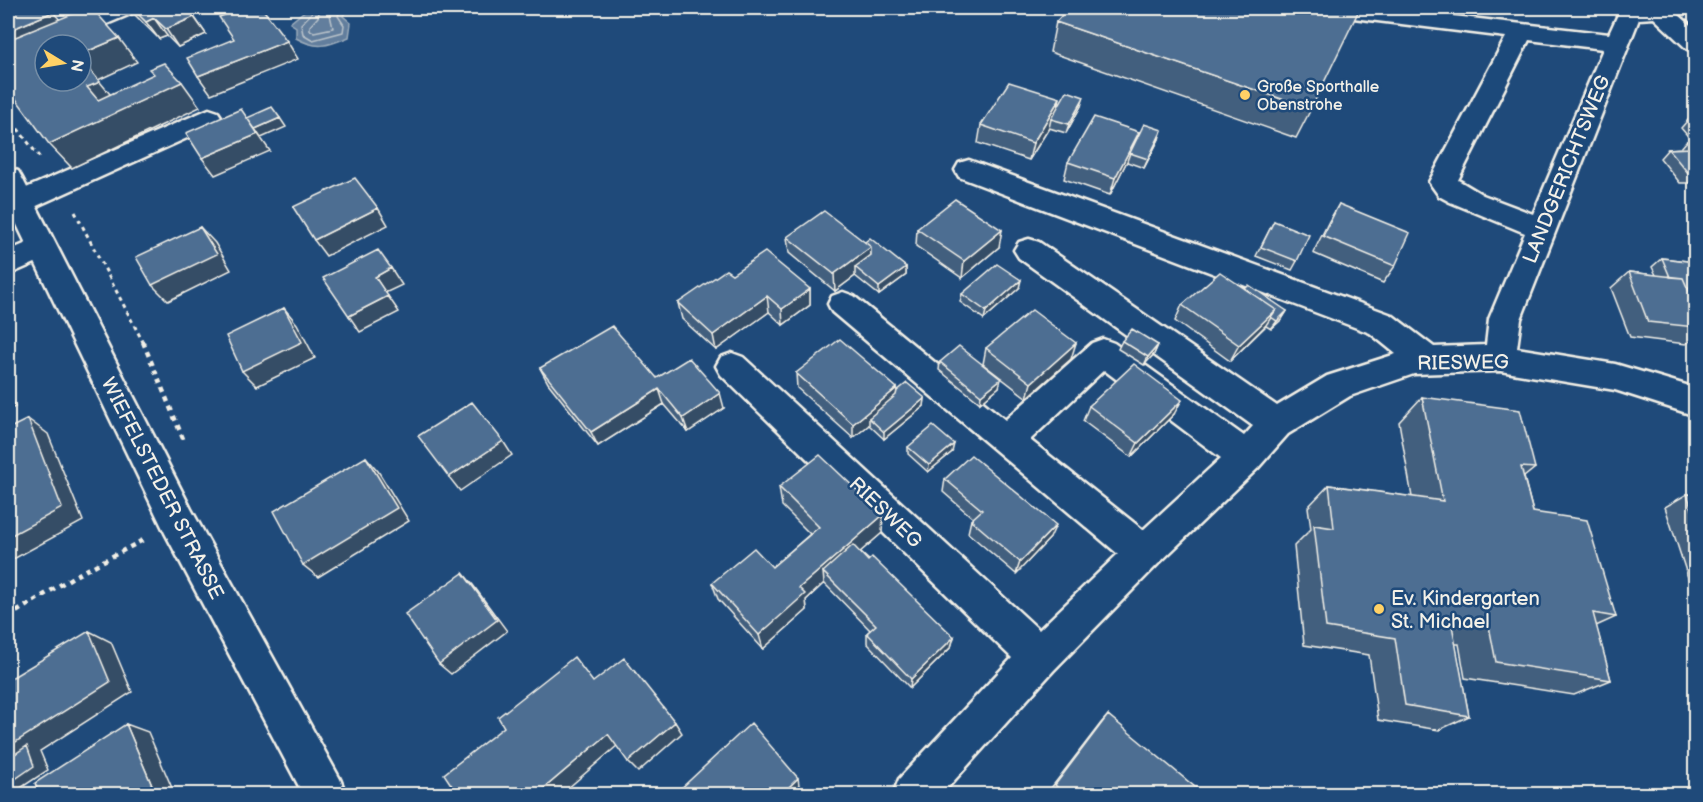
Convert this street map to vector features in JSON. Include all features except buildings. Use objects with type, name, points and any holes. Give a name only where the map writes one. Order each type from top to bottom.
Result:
[{"type":"street","points":[[8,56],[125,8]]},
{"type":"street","points":[[1329,8],[1618,43]]},
{"type":"street","points":[[1660,9],[1695,44]]},
{"type":"street","name":"LANDGERICHTSWEG","points":[[1500,358],[1505,319],[1630,12],[1660,9]]},
{"type":"street","points":[[1521,32],[1444,175],[1443,182],[1447,189],[1465,198],[1542,228]]},
{"type":"street","points":[[14,190],[209,118]]},
{"type":"street","points":[[969,170],[1381,324],[1428,361]]},
{"type":"street","name":"WIEFELSTEDER STRASSE","points":[[14,190],[178,521],[325,795]]},
{"type":"street","points":[[8,264],[41,248]]},
{"type":"street","points":[[1029,250],[1276,424]]},
{"type":"street","points":[[843,304],[1144,553]]},
{"type":"street","points":[[1006,441],[1103,352],[1246,457]]},
{"type":"street","name":"RIESWEG","points":[[914,795],[1039,657],[1144,553],[1246,457],[1276,424],[1339,386],[1414,361],[1500,358],[1616,377],[1695,402]]},
{"type":"street","name":"RIESWEG","points":[[732,366],[1039,657]]},
{"type":"path","points":[[8,617],[73,577],[178,521]]},
{"type":"water","points":[[308,8],[348,8],[343,16],[351,23],[349,37],[322,45],[310,44],[296,38],[296,27],[290,23]]},
{"type":"place","name":"Große Sporthalle Obenstrohe","points":[[1245,95]]},
{"type":"place","name":"Ev. Kindergarten St. Michael","points":[[1379,609]]}]
